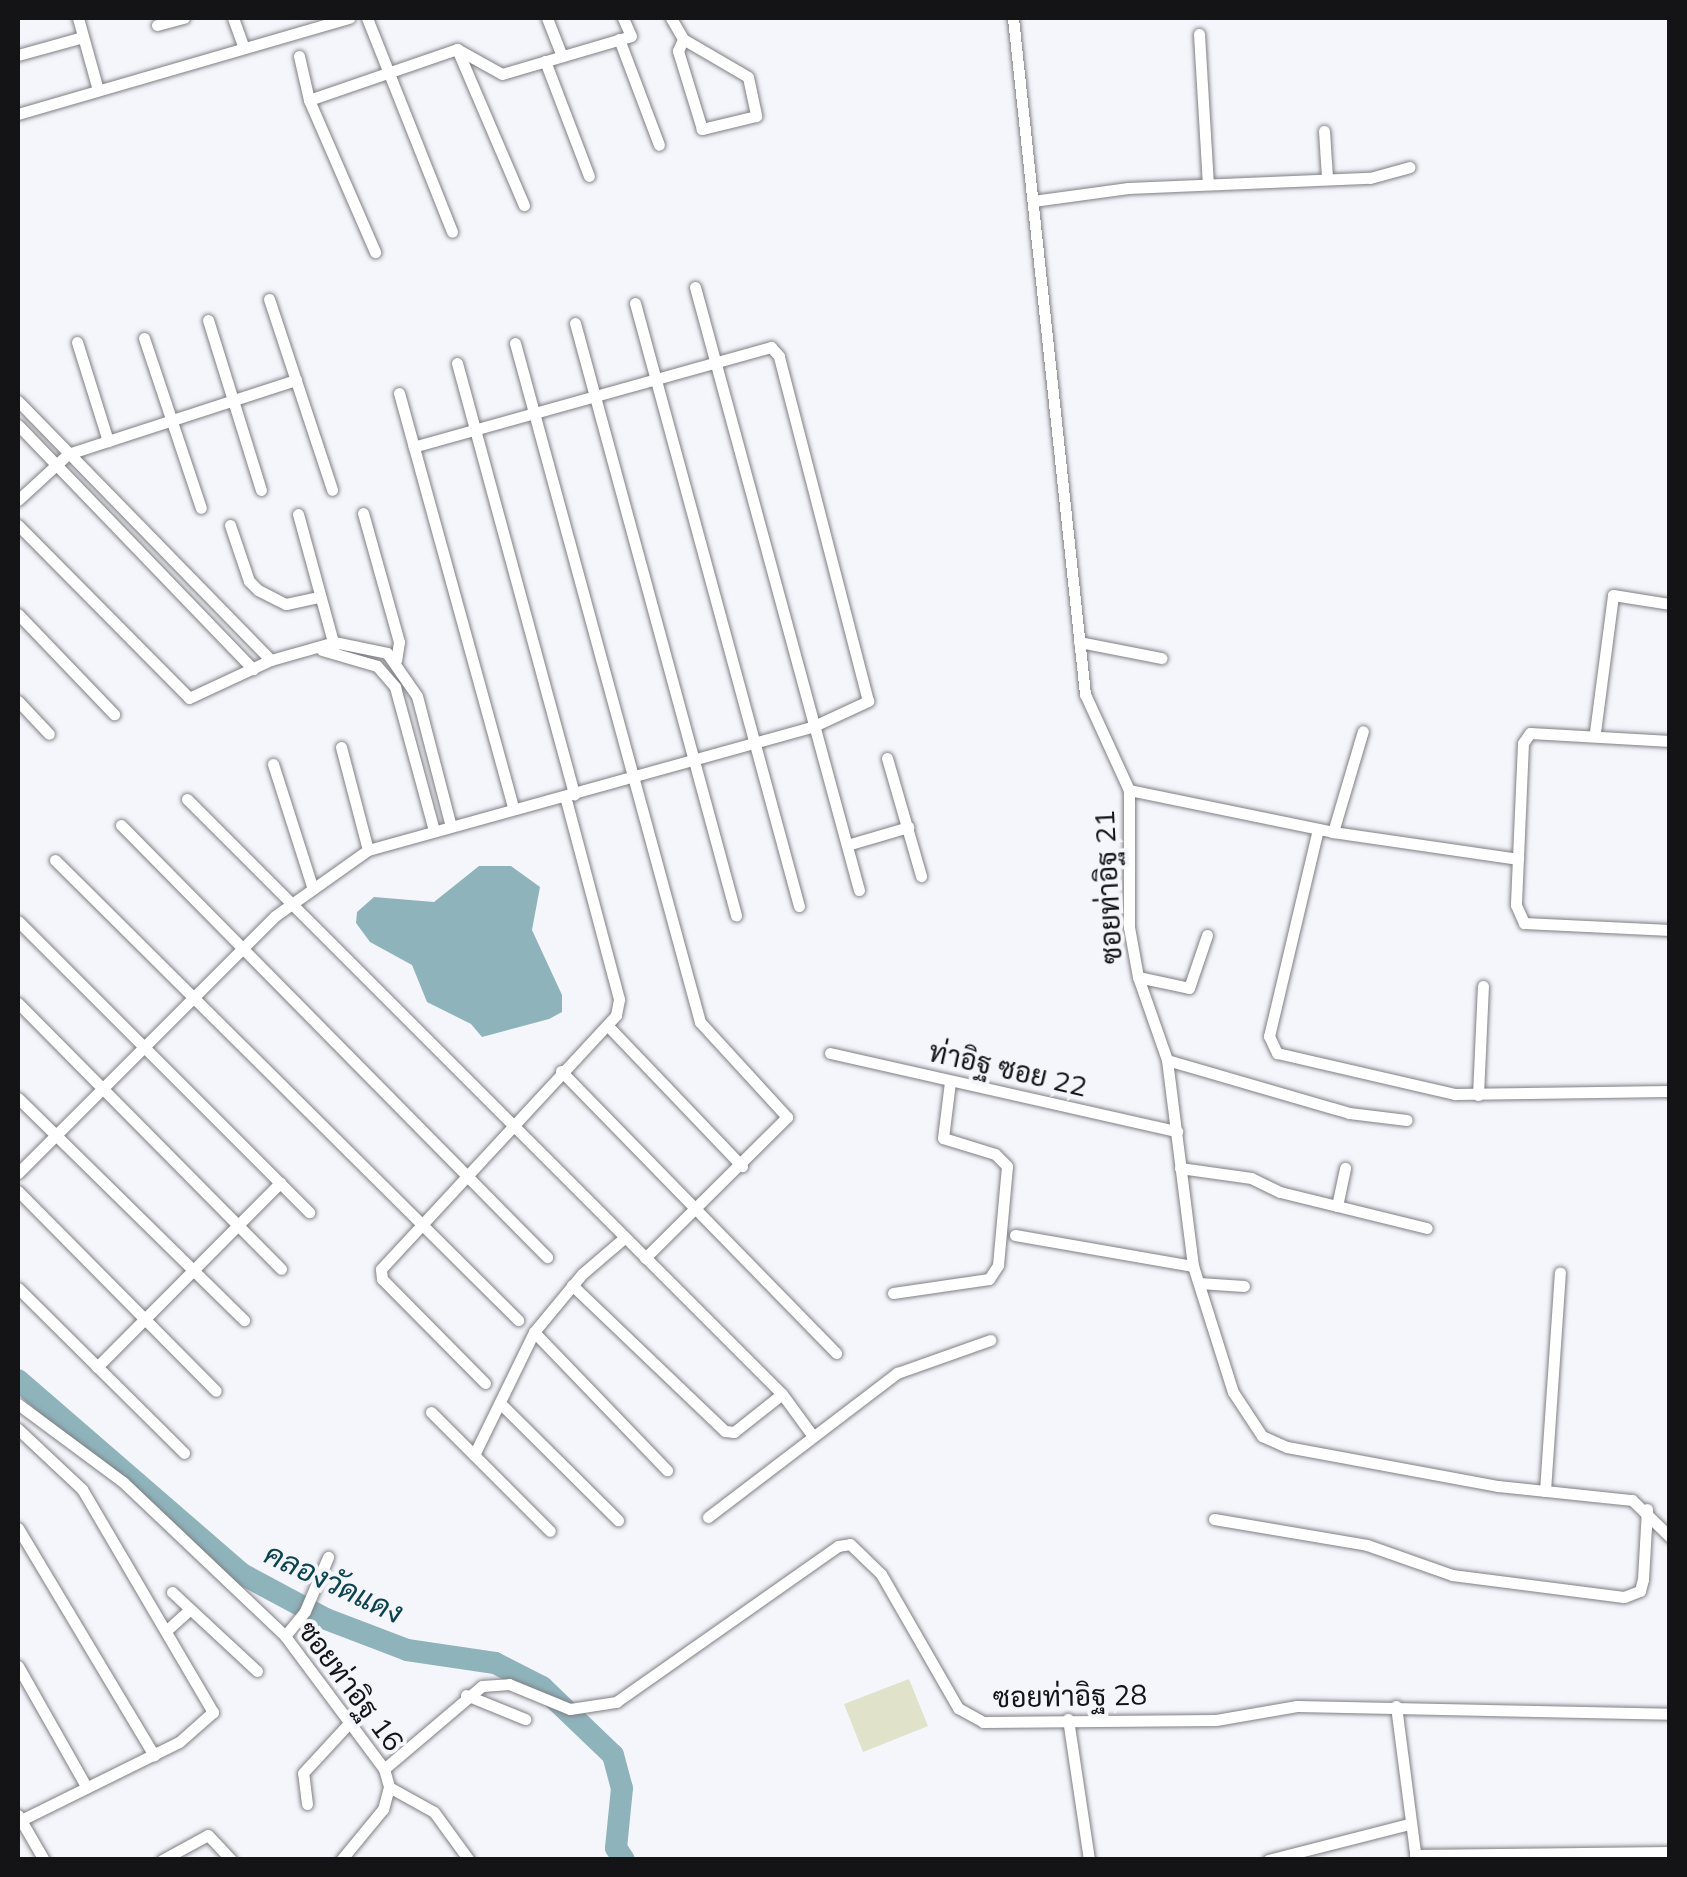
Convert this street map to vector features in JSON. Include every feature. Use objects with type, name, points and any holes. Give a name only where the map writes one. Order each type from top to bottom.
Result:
[{"type":"street","points":[[78,18],[98,90]]},
{"type":"street","points":[[158,26],[184,18]]},
{"type":"street","points":[[233,18],[244,48]]},
{"type":"street","points":[[18,114],[349,18]]},
{"type":"street","points":[[367,18],[384,72],[452,232]]},
{"type":"street","points":[[546,18],[562,56]]},
{"type":"street","points":[[309,100],[457,49],[502,74],[631,36],[623,18]]},
{"type":"street","points":[[671,18],[683,39],[748,77],[756,116],[702,129],[678,51],[683,39]]},
{"type":"street","name":"ซอยท่าอิฐ 21","points":[[1013,18],[1085,694],[1129,790],[1129,927],[1138,977],[1167,1060],[1193,1266],[1233,1392],[1262,1436],[1287,1447],[1545,1491],[1632,1500],[1646,1509]]},
{"type":"street","points":[[1199,34],[1208,184]]},
{"type":"street","points":[[18,55],[83,37]]},
{"type":"street","points":[[619,39],[658,144]]},
{"type":"street","points":[[457,49],[524,205]]},
{"type":"street","points":[[299,56],[309,100],[376,252]]},
{"type":"street","points":[[545,61],[589,176]]},
{"type":"street","points":[[1324,131],[1327,178]]},
{"type":"street","points":[[1032,201],[1208,184],[1370,178],[1410,167]]},
{"type":"street","points":[[695,287],[859,890]]},
{"type":"street","points":[[269,299],[332,490]]},
{"type":"street","points":[[635,303],[799,906]]},
{"type":"street","points":[[208,320],[261,490]]},
{"type":"street","points":[[575,322],[736,915]]},
{"type":"street","points":[[144,338],[201,508]]},
{"type":"street","points":[[77,342],[108,441]]},
{"type":"street","points":[[515,343],[700,1022],[787,1117],[742,1166],[645,1258]]},
{"type":"street","points":[[18,1173],[292,904],[312,886],[368,850],[433,827],[634,778],[861,710],[868,691],[779,356],[762,345],[414,447]]},
{"type":"street","points":[[457,363],[619,1000],[608,1026],[561,1070],[468,1176],[385,1261],[382,1279],[484,1382]]},
{"type":"street","points":[[18,500],[68,454],[296,380]]},
{"type":"street","points":[[399,393],[514,807]]},
{"type":"street","points":[[18,400],[271,660]]},
{"type":"street","points":[[18,425],[253,669]]},
{"type":"street","points":[[362,513],[399,642],[396,660]]},
{"type":"street","points":[[298,514],[334,642],[328,653]]},
{"type":"street","points":[[230,525],[258,590],[286,604],[320,597]]},
{"type":"street","points":[[18,526],[183,694],[196,698],[271,660],[328,653],[376,666],[395,686],[433,827]]},
{"type":"street","points":[[180,595],[192,582]]},
{"type":"street","points":[[1594,732],[1614,595],[1670,604]]},
{"type":"street","points":[[18,614],[114,714]]},
{"type":"street","points":[[334,642],[370,644],[396,660],[417,696],[450,823]]},
{"type":"street","points":[[1080,642],[1161,658]]},
{"type":"street","points":[[18,701],[49,734]]},
{"type":"street","points":[[1333,832],[1363,731]]},
{"type":"street","points":[[1670,741],[1594,732],[1530,733],[1524,743],[1517,916],[1524,923],[1670,930]]},
{"type":"street","points":[[341,747],[368,850]]},
{"type":"street","points":[[887,758],[922,876]]},
{"type":"street","points":[[273,764],[312,886]]},
{"type":"street","points":[[1129,790],[1333,832],[1518,859]]},
{"type":"street","points":[[187,798],[512,1128],[782,1394],[812,1436]]},
{"type":"street","points":[[121,825],[547,1256]]},
{"type":"street","points":[[847,845],[908,828]]},
{"type":"street","points":[[1318,829],[1269,1043],[1277,1054],[1402,1087],[1478,1095],[1670,1091]]},
{"type":"street","points":[[55,860],[518,1320]]},
{"type":"street","points":[[18,921],[309,1212]]},
{"type":"street","points":[[1138,977],[1189,988],[1207,936]]},
{"type":"street","points":[[1478,1095],[1483,986]]},
{"type":"street","points":[[18,1003],[282,1269]]},
{"type":"street","points":[[608,1026],[742,1166]]},
{"type":"street","name":"ท่าอิฐ ซอย 22","points":[[830,1053],[1176,1131]]},
{"type":"street","points":[[1167,1060],[1350,1113],[1408,1120]]},
{"type":"street","points":[[561,1070],[836,1353]]},
{"type":"street","points":[[893,1293],[988,1279],[998,1265],[1007,1166],[995,1154],[942,1138],[950,1082]]},
{"type":"street","points":[[18,1098],[244,1320]]},
{"type":"street","points":[[1180,1168],[1250,1178],[1337,1206],[1427,1228]]},
{"type":"street","points":[[1337,1206],[1345,1168]]},
{"type":"street","points":[[97,1367],[280,1183]]},
{"type":"street","points":[[18,1192],[216,1391]]},
{"type":"street","points":[[1015,1235],[1193,1266]]},
{"type":"street","points":[[474,1456],[534,1332],[572,1285],[624,1238]]},
{"type":"street","points":[[1545,1491],[1560,1273]]},
{"type":"street","points":[[1198,1283],[1244,1286]]},
{"type":"street","points":[[572,1285],[725,1431],[734,1432],[782,1394]]},
{"type":"street","points":[[18,1288],[184,1453]]},
{"type":"street","points":[[534,1332],[667,1470]]},
{"type":"street","points":[[708,1517],[908,1366],[990,1340]]},
{"type":"street","name":"ซอยท่าอิฐ 16","points":[[18,1404],[123,1482],[284,1636],[384,1769],[389,1787],[377,1820],[341,1860]]},
{"type":"street","points":[[501,1404],[618,1520]]},
{"type":"street","points":[[431,1412],[550,1531]]},
{"type":"street","points":[[18,1428],[82,1489],[212,1706],[202,1727],[154,1755],[19,1818],[44,1860]]},
{"type":"street","points":[[1214,1519],[1367,1545],[1452,1575],[1624,1596],[1640,1591],[1646,1509]]},
{"type":"street","points":[[1646,1509],[1670,1537]]},
{"type":"street","points":[[18,1528],[154,1755]]},
{"type":"street","name":"ซอยท่าอิฐ 28","points":[[466,1695],[502,1683],[556,1708],[584,1709],[628,1695],[838,1546],[850,1544],[881,1574],[966,1715],[983,1722],[1216,1720],[1297,1706],[1670,1714]]},
{"type":"street","points":[[284,1636],[305,1611],[328,1558]]},
{"type":"street","points":[[172,1592],[257,1671]]},
{"type":"street","points":[[167,1630],[189,1610]]},
{"type":"street","points":[[18,1666],[86,1786]]},
{"type":"street","points":[[384,1769],[466,1695],[525,1720]]},
{"type":"street","points":[[1396,1706],[1415,1857],[1670,1852]]},
{"type":"street","points":[[1068,1720],[1089,1860]]},
{"type":"street","points":[[306,1804],[303,1773],[350,1722]]},
{"type":"street","points":[[389,1787],[434,1812],[469,1860]]},
{"type":"street","points":[[1268,1860],[1409,1824]]},
{"type":"street","points":[[162,1860],[208,1835],[232,1860]]},
{"type":"green space","points":[[909,1679],[928,1726],[863,1752],[844,1704]]},
{"type":"water","points":[[479,866],[511,866],[540,887],[532,930],[562,995],[562,1012],[549,1019],[482,1037],[471,1024],[427,1002],[412,965],[370,942],[356,923],[357,912],[374,897],[434,902]]},
{"type":"waterway","name":"คลองวัดแดง","points":[[18,1380],[242,1574],[326,1619],[407,1650],[495,1663],[542,1687],[613,1755],[622,1788],[616,1848],[624,1860]]}]
